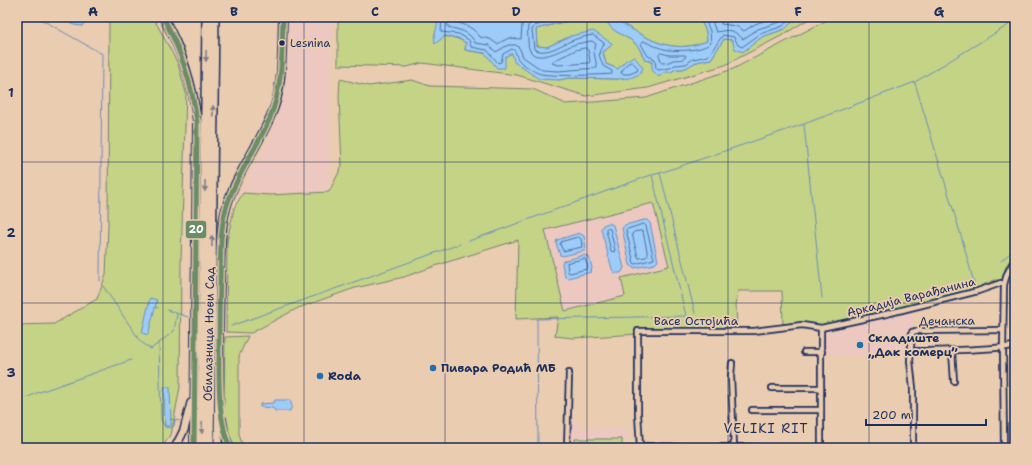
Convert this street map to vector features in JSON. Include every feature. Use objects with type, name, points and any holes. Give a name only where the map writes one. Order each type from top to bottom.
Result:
[{"type":"highway","points":[[202,448],[207,17]]},
{"type":"highway","points":[[209,448],[214,17]]},
{"type":"main road","name":"Обилазница Нови Сад","points":[[162,17],[182,54],[191,83],[196,111],[194,448]]},
{"type":"main road","name":"Обилазница Нови Сад","points":[[218,448],[219,306],[221,240],[224,218],[226,206],[235,183],[265,127],[275,104],[279,83],[284,17]]},
{"type":"main road","points":[[175,448],[188,418],[194,388]]},
{"type":"main road","points":[[219,398],[224,430],[230,448]]},
{"type":"street","points":[[1004,448],[1004,285],[1009,268],[1015,259]]},
{"type":"street","name":"Аркадија Варађанина","points":[[821,328],[886,314],[978,290],[998,283],[1004,285]]},
{"type":"street","name":"Васе Остојића","points":[[640,447],[638,331],[754,331],[802,325],[821,328]]},
{"type":"street","points":[[821,328],[821,448]]},
{"type":"street","name":"Дечанска","points":[[913,448],[913,388],[910,361],[911,335],[914,331],[1003,330]]},
{"type":"street","points":[[911,351],[952,351],[1015,346]]},
{"type":"street","points":[[952,351],[954,381]]},
{"type":"street","points":[[804,352],[822,352]]},
{"type":"street","points":[[732,363],[731,376],[734,447]]},
{"type":"street","points":[[567,448],[569,373]]},
{"type":"street","points":[[772,388],[821,388]]},
{"type":"street","points":[[752,410],[821,410]]},
{"type":"street","points":[[716,448],[756,446]]},
{"type":"street","points":[[640,447],[712,448]]},
{"type":"shaded area","points":[[290,17],[332,17],[329,192],[242,192],[257,160],[266,147],[285,93]]},
{"type":"shaded area","points":[[653,203],[669,266],[621,278],[625,296],[565,311],[545,230]]},
{"type":"shaded area","points":[[912,310],[914,330],[908,330],[908,353],[903,353],[903,356],[825,355],[825,330]]},
{"type":"shaded area","points":[[570,421],[581,421],[581,429],[629,429],[629,439],[575,439],[575,447],[570,447]]},
{"type":"green space","points":[[109,17],[153,17],[178,64],[186,93],[181,260],[180,387],[171,435],[161,448],[17,448],[17,325],[54,324],[97,299],[106,275],[108,226]]},
{"type":"green space","points":[[338,17],[438,17],[438,25],[434,37],[458,39],[466,43],[465,50],[505,57],[512,52],[559,80],[568,78],[618,79],[625,61],[618,69],[606,64],[603,52],[613,44],[571,36],[547,47],[537,46],[536,29],[579,19],[605,17],[613,29],[635,43],[640,49],[645,60],[668,72],[676,69],[684,69],[696,62],[711,59],[724,39],[732,40],[743,51],[762,37],[785,29],[791,23],[802,17],[812,17],[781,36],[725,65],[648,88],[586,96],[517,75],[422,63],[407,67],[338,65]]},
{"type":"green space","points":[[621,17],[707,17],[702,23],[706,31],[707,41],[694,45],[683,46],[662,44],[621,23]]},
{"type":"green space","points":[[833,17],[1015,17],[1015,253],[1006,266],[1002,280],[995,280],[974,289],[861,318],[824,325],[803,322],[783,324],[782,291],[738,291],[736,305],[737,328],[573,338],[555,336],[558,317],[516,319],[518,240],[404,277],[355,288],[298,308],[251,333],[226,332],[227,241],[234,208],[243,193],[270,195],[329,192],[342,166],[339,96],[340,79],[369,86],[412,80],[430,86],[533,89],[566,104],[646,98],[733,69]],"holes":[[[653,203],[669,266],[621,278],[625,296],[565,311],[545,230]]]},
{"type":"green space","points":[[248,336],[239,356],[239,434],[243,448],[233,448],[227,434],[224,410],[225,337]]},
{"type":"green space","points":[[575,439],[622,439],[622,446],[629,446],[629,448],[570,448],[575,447]]},
{"type":"water","points":[[59,17],[88,18],[82,26],[74,25]]},
{"type":"water","points":[[438,17],[591,17],[570,20],[536,29],[537,46],[547,47],[571,36],[593,31],[613,44],[603,52],[606,64],[618,69],[625,61],[634,56],[643,68],[640,74],[630,78],[569,78],[559,80],[539,79],[514,62],[512,53],[505,57],[505,68],[497,68],[485,53],[465,50],[466,43],[458,38],[445,36],[435,44]]},
{"type":"water","points":[[605,17],[621,17],[621,23],[652,40],[672,46],[683,46],[694,45],[707,41],[706,31],[702,23],[707,17],[802,17],[791,23],[785,29],[762,37],[743,52],[735,49],[732,40],[724,39],[711,59],[696,62],[684,69],[676,69],[671,72],[665,72],[659,77],[652,70],[652,61],[645,60],[640,49],[635,43],[613,29]]},
{"type":"water","points":[[647,220],[650,223],[658,261],[655,264],[634,268],[630,265],[622,228],[625,225]]},
{"type":"water","points":[[609,223],[613,225],[624,268],[621,273],[614,273],[612,269],[601,229],[603,225]]},
{"type":"water","points":[[579,233],[584,236],[586,249],[584,251],[563,256],[560,255],[556,243],[557,240]]},
{"type":"water","points":[[584,255],[589,257],[592,268],[591,272],[568,278],[565,277],[562,264],[563,261]]},
{"type":"water","points":[[150,298],[157,300],[148,335],[142,333]]},
{"type":"water","points":[[164,387],[170,387],[171,426],[165,426]]},
{"type":"water","points":[[275,400],[290,400],[292,406],[290,411],[275,411],[273,408],[260,407],[260,404],[273,403]]},
{"type":"waterway","points":[[37,17],[102,54],[100,281]]},
{"type":"waterway","points":[[695,313],[660,173],[804,124],[915,82],[1015,21]]},
{"type":"waterway","points":[[915,83],[974,283],[955,287]]},
{"type":"waterway","points":[[804,125],[822,298]]},
{"type":"waterway","points":[[538,448],[537,319],[686,316],[652,175],[660,173]]},
{"type":"waterway","points":[[469,241],[651,175]]},
{"type":"waterway","points":[[231,326],[460,244]]},
{"type":"waterway","points":[[1001,261],[1015,249]]},
{"type":"waterway","points":[[103,286],[141,342],[151,349],[174,331],[177,314]]},
{"type":"waterway","points":[[167,310],[188,317]]},
{"type":"waterway","points":[[159,343],[161,420],[165,427],[172,428],[175,420]]},
{"type":"waterway","points":[[17,402],[37,393],[131,360]]},
{"type":"waterway","points":[[170,419],[180,421]]},
{"type":"transit line","name":"20","points":[[163,17],[185,68],[197,122],[194,448]]},
{"type":"transit line","name":"20","points":[[230,448],[223,425],[219,391],[219,301],[221,244],[224,214],[231,194],[265,129],[274,106],[280,81],[283,17]]},
{"type":"place","name":"Lesnina","points":[[282,43]]},
{"type":"place","name":"Складиште „Дак комерц”","points":[[860,345]]},
{"type":"place","name":"Пивара Родић МБ","points":[[433,368]]},
{"type":"place","name":"Roda","points":[[320,376]]},
{"type":"district","name":"VELIKI RIT","points":[[766,428]]}]
